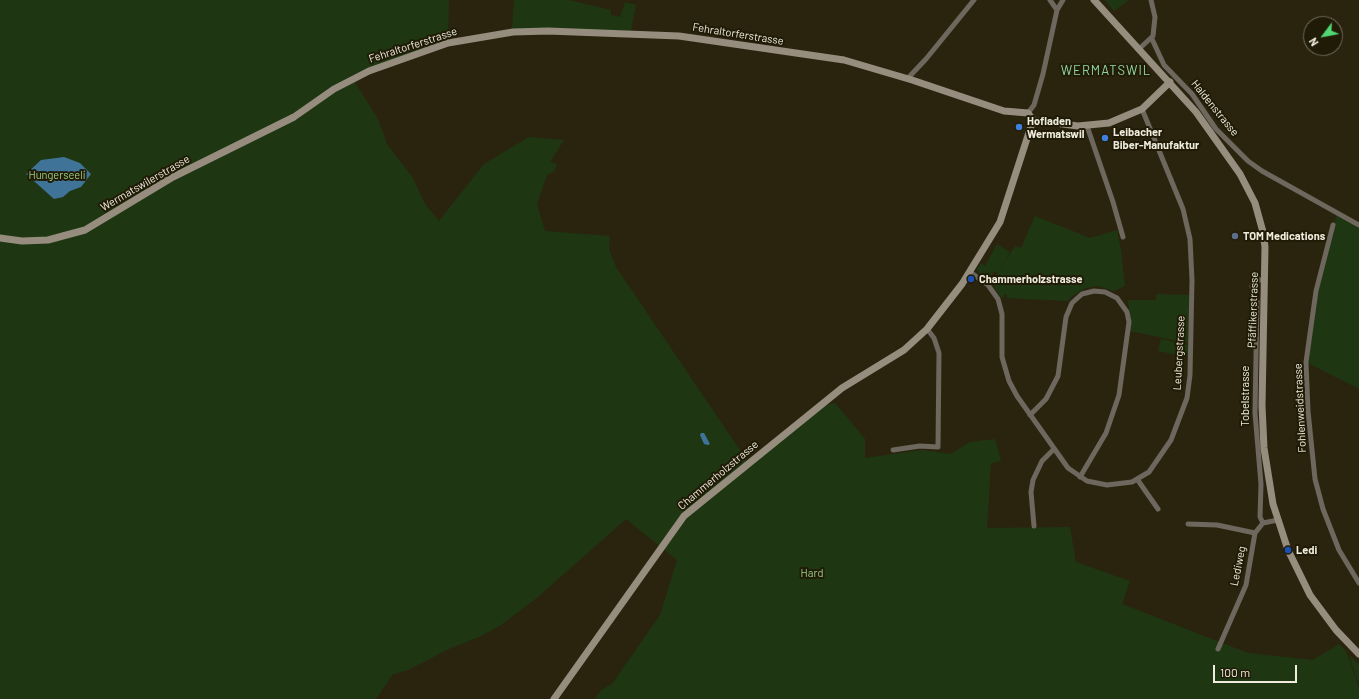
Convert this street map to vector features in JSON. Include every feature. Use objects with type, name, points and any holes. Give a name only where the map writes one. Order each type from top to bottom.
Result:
[{"type":"street","points":[[908,78],[926,59],[974,0]]},
{"type":"street","points":[[1050,0],[1057,10]]},
{"type":"street","points":[[1063,0],[1057,10],[1043,74],[1034,105],[1028,113],[1033,120],[1040,120],[1066,126],[1087,126],[1109,123],[1142,109],[1170,82]]},
{"type":"street","name":"Pfäffikerstrasse","points":[[1094,0],[1183,96],[1240,174],[1255,203],[1264,232],[1265,280],[1262,380],[1264,448],[1268,484],[1288,550],[1310,595],[1336,630],[1359,654]]},
{"type":"street","points":[[1139,49],[1152,38],[1155,17],[1151,0]]},
{"type":"street","name":"Fehraltorferstrasse","points":[[294,118],[334,89],[380,66],[448,43],[493,35],[530,31],[691,37],[793,54],[844,60],[908,78],[1004,111],[1028,113]]},
{"type":"street","name":"Haldenstrasse","points":[[1152,38],[1164,65],[1192,94],[1216,129],[1251,164],[1359,225]]},
{"type":"street","name":"Leubergstrasse","points":[[970,272],[988,285],[998,298],[1001,309],[1001,351],[1004,369],[1012,387],[1068,468],[1080,478],[1107,486],[1119,485],[1137,479],[1149,472],[1174,434],[1184,409],[1190,378],[1192,295],[1191,256],[1185,214],[1175,186],[1142,109]]},
{"type":"street","name":"Wermatswilerstrasse","points":[[0,238],[22,241],[48,240],[85,230],[173,177],[294,118]]},
{"type":"street","name":"Chammerholzstrasse","points":[[554,699],[684,516],[842,388],[904,350],[927,329],[970,272],[1000,222],[1033,120]]},
{"type":"street","points":[[1087,126],[1113,202],[1123,237]]},
{"type":"street","name":"Fohlenweidstrasse","points":[[1333,225],[1316,292],[1306,362],[1308,411],[1315,479],[1322,509],[1339,550],[1359,583]]},
{"type":"street","name":"Tobelstrasse","points":[[1263,524],[1260,517],[1261,484],[1255,406],[1257,301],[1252,286],[1256,280],[1265,280]]},
{"type":"street","points":[[1030,415],[1046,399],[1058,376],[1066,317],[1072,303],[1082,294],[1094,291],[1105,292],[1117,298],[1124,306],[1128,317],[1123,375],[1119,395],[1106,433],[1080,478]]},
{"type":"street","points":[[893,450],[920,446],[938,446],[939,353],[934,338],[927,329]]},
{"type":"street","points":[[1034,526],[1031,495],[1033,480],[1042,461],[1054,449]]},
{"type":"street","points":[[1137,479],[1158,508]]},
{"type":"street","points":[[1263,524],[1278,520]]},
{"type":"street","points":[[1188,524],[1217,525],[1255,533]]},
{"type":"street","name":"Lediweg","points":[[1218,649],[1246,585],[1255,533],[1263,524]]},
{"type":"green space","name":"Hard","points":[[0,0],[449,0],[448,38],[446,42],[351,76],[378,119],[387,144],[413,178],[425,204],[439,221],[484,164],[529,137],[564,140],[550,162],[557,164],[555,171],[547,175],[537,204],[545,231],[610,236],[609,249],[616,267],[748,462],[820,406],[835,403],[865,439],[865,458],[922,450],[951,454],[970,442],[995,439],[1001,461],[991,463],[987,528],[1070,527],[1076,562],[1130,581],[1122,604],[1248,653],[1313,660],[1339,644],[1346,651],[1359,688],[1359,699],[595,699],[601,690],[612,684],[660,615],[677,560],[626,519],[538,597],[501,625],[408,670],[393,674],[376,699],[0,699]]},
{"type":"green space","points":[[514,0],[569,0],[611,10],[611,15],[620,17],[625,2],[636,5],[631,31],[512,30]]},
{"type":"green space","points":[[1105,0],[1129,0],[1114,11]]},
{"type":"green space","points":[[1337,213],[1359,225],[1359,389],[1306,362],[1316,291]]},
{"type":"green space","points":[[1035,216],[1090,238],[1117,230],[1125,286],[1114,291],[1098,286],[1086,288],[1072,296],[1068,301],[1007,298],[1007,295],[1004,294],[1004,298],[1001,297],[992,284],[998,273],[994,271],[989,281],[979,273],[977,269],[981,263],[985,266],[997,244],[1010,252],[999,272],[1015,246],[1021,248]]},
{"type":"green space","points":[[1157,294],[1189,295],[1188,343],[1130,331],[1128,300],[1156,300]]},
{"type":"green space","points":[[1161,339],[1188,345],[1188,357],[1158,351]]},
{"type":"green space","points":[[1349,655],[1359,664],[1359,683],[1357,679]]},
{"type":"water","name":"Hungerseeli","points":[[64,157],[80,163],[91,174],[81,187],[70,191],[63,197],[54,199],[26,174],[41,160]]},
{"type":"water","points":[[701,433],[704,433],[710,444],[704,444],[700,435]]},
{"type":"place","name":"Hofladen Wermatswil","points":[[1019,127]]},
{"type":"place","name":"Leibacher Biber-Manufaktur","points":[[1105,138]]},
{"type":"place","name":"TOM Medications","points":[[1235,236]]},
{"type":"place","name":"Chammerholzstrasse","points":[[971,279]]},
{"type":"place","name":"Ledi","points":[[1288,550]]},
{"type":"district","name":"WERMATSWIL","points":[[1106,71]]}]
